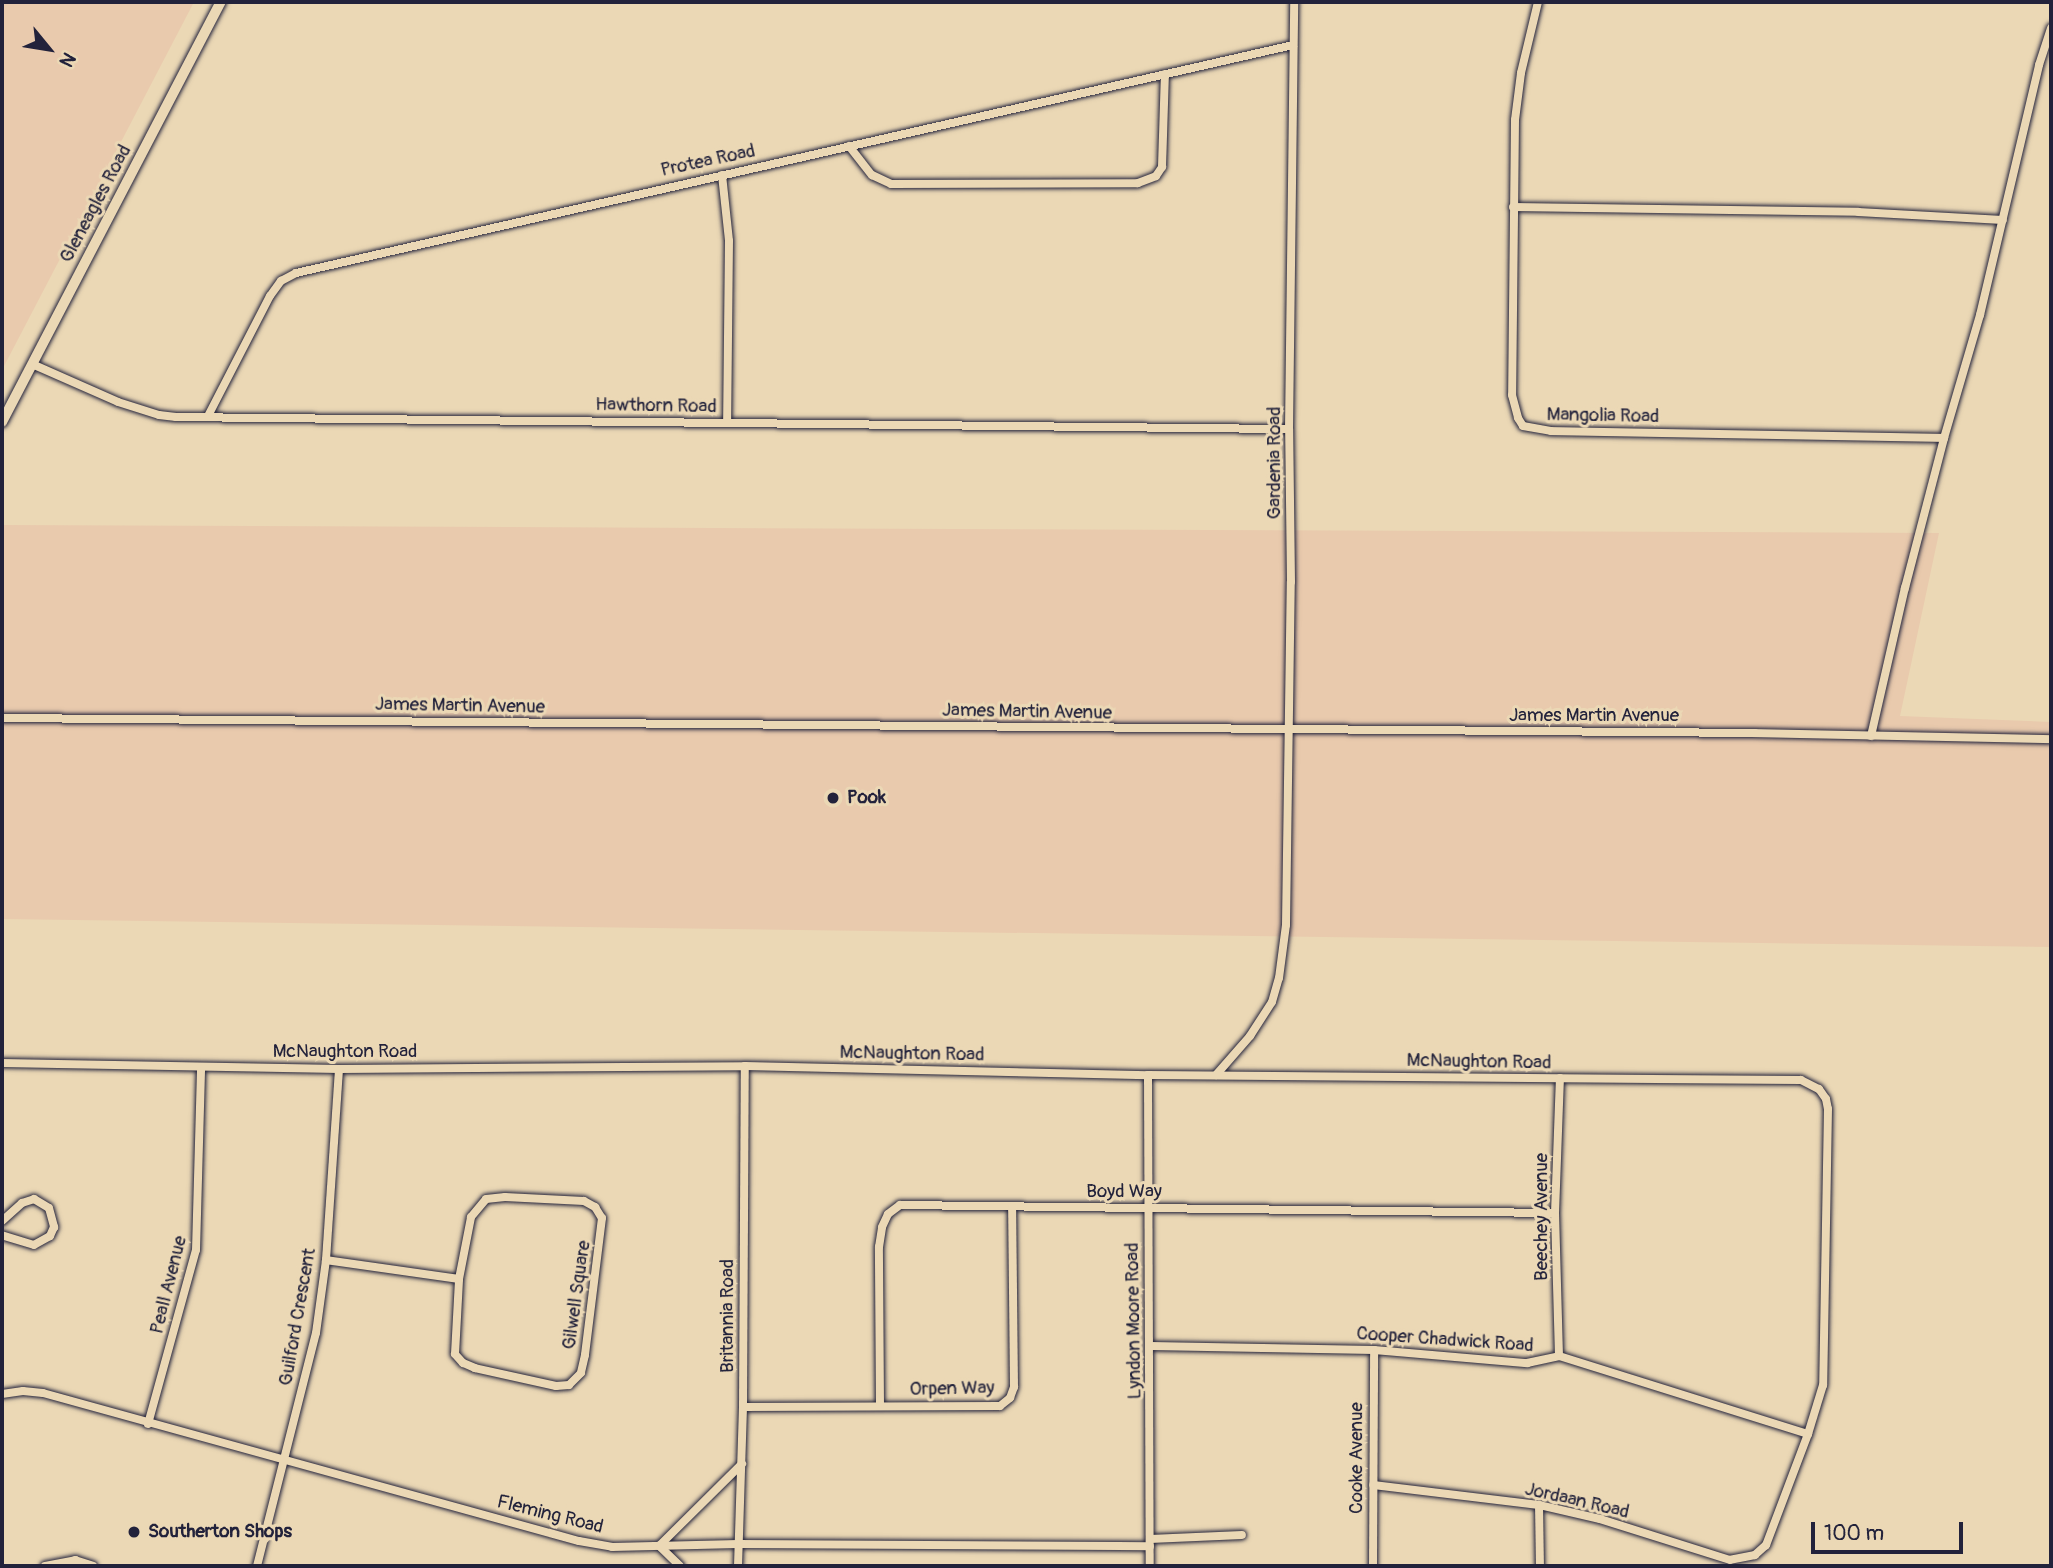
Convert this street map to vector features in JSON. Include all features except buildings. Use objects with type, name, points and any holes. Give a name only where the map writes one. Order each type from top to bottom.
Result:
[{"type":"street","name":"Gleneagles Road","points":[[2,422],[221,2]]},
{"type":"street","name":"Gardenia Road","points":[[1216,1075],[1251,1035],[1272,1002],[1279,978],[1286,925],[1294,2]]},
{"type":"street","name":"Mangolia Road","points":[[1538,2],[1518,97],[1513,207],[1512,395],[1518,418],[1530,429],[1944,438]]},
{"type":"street","points":[[1871,736],[1944,438],[1980,315],[2039,65],[2051,28]]},
{"type":"street","name":"Protea Road","points":[[208,416],[270,296],[281,281],[296,273],[1293,45]]},
{"type":"street","points":[[849,146],[863,167],[883,182],[891,184],[1138,184],[1156,176],[1162,167],[1165,74]]},
{"type":"street","points":[[722,175],[729,241],[727,423]]},
{"type":"street","points":[[1513,207],[1881,212],[2003,220]]},
{"type":"street","name":"Hawthorn Road","points":[[32,364],[104,397],[144,411],[176,417],[1289,429]]},
{"type":"street","name":"James Martin Avenue","points":[[2,718],[2051,739]]},
{"type":"street","name":"McNaughton Road","points":[[2,1063],[339,1069],[746,1066],[1148,1075],[1801,1080],[1819,1089],[1828,1109],[1826,1362],[1823,1385],[1808,1434]]},
{"type":"street","name":"Britannia Road","points":[[738,1566],[743,1407],[746,1066]]},
{"type":"street","name":"Peall Avenue","points":[[148,1424],[196,1250],[201,1067]]},
{"type":"street","name":"Guilford Crescent","points":[[257,1566],[316,1333],[327,1260],[339,1069]]},
{"type":"street","name":"Lyndon Moore Road","points":[[1148,1075],[1150,1566]]},
{"type":"street","name":"Beechey Avenue","points":[[1559,1356],[1555,1213],[1560,1078]]},
{"type":"street","points":[[2,1221],[22,1203],[34,1199],[49,1208],[54,1227],[50,1236],[34,1245],[2,1235]]},
{"type":"street","name":"Gilwell Square","points":[[486,1199],[584,1202],[595,1207],[602,1218],[585,1355],[581,1373],[569,1385],[556,1386],[463,1363],[455,1354],[453,1342],[459,1279],[471,1217],[486,1199]]},
{"type":"street","name":"Boyd Way","points":[[880,1406],[879,1247],[882,1227],[888,1214],[900,1205],[1555,1213]]},
{"type":"street","name":"Orpen Way","points":[[743,1407],[1000,1406],[1010,1398],[1014,1387],[1012,1207]]},
{"type":"street","points":[[327,1260],[459,1279]]},
{"type":"street","name":"Cooper Chadwick Road","points":[[1151,1346],[1374,1350],[1527,1363],[1559,1356],[1808,1434]]},
{"type":"street","name":"Cooke Avenue","points":[[1373,1566],[1374,1350]]},
{"type":"street","name":"Fleming Road","points":[[2,1394],[23,1391],[43,1393],[579,1541],[612,1547],[1150,1542],[1242,1535]]},
{"type":"street","name":"Jordaan Road","points":[[1373,1485],[1539,1505],[1600,1519],[1730,1560],[1755,1555],[1766,1545],[1808,1434]]},
{"type":"street","points":[[680,1566],[659,1546],[742,1464]]},
{"type":"street","points":[[1539,1505],[1539,1566]]},
{"type":"street","points":[[45,1566],[75,1560],[93,1566]]},
{"type":"shaded area","points":[[2,2],[194,2],[2,370]]},
{"type":"shaded area","points":[[2,525],[1939,533],[1900,716],[2051,722],[2051,947],[2,919]]},
{"type":"place","name":"Pook","points":[[833,798]]},
{"type":"place","name":"Southerton Shops","points":[[134,1532]]}]
